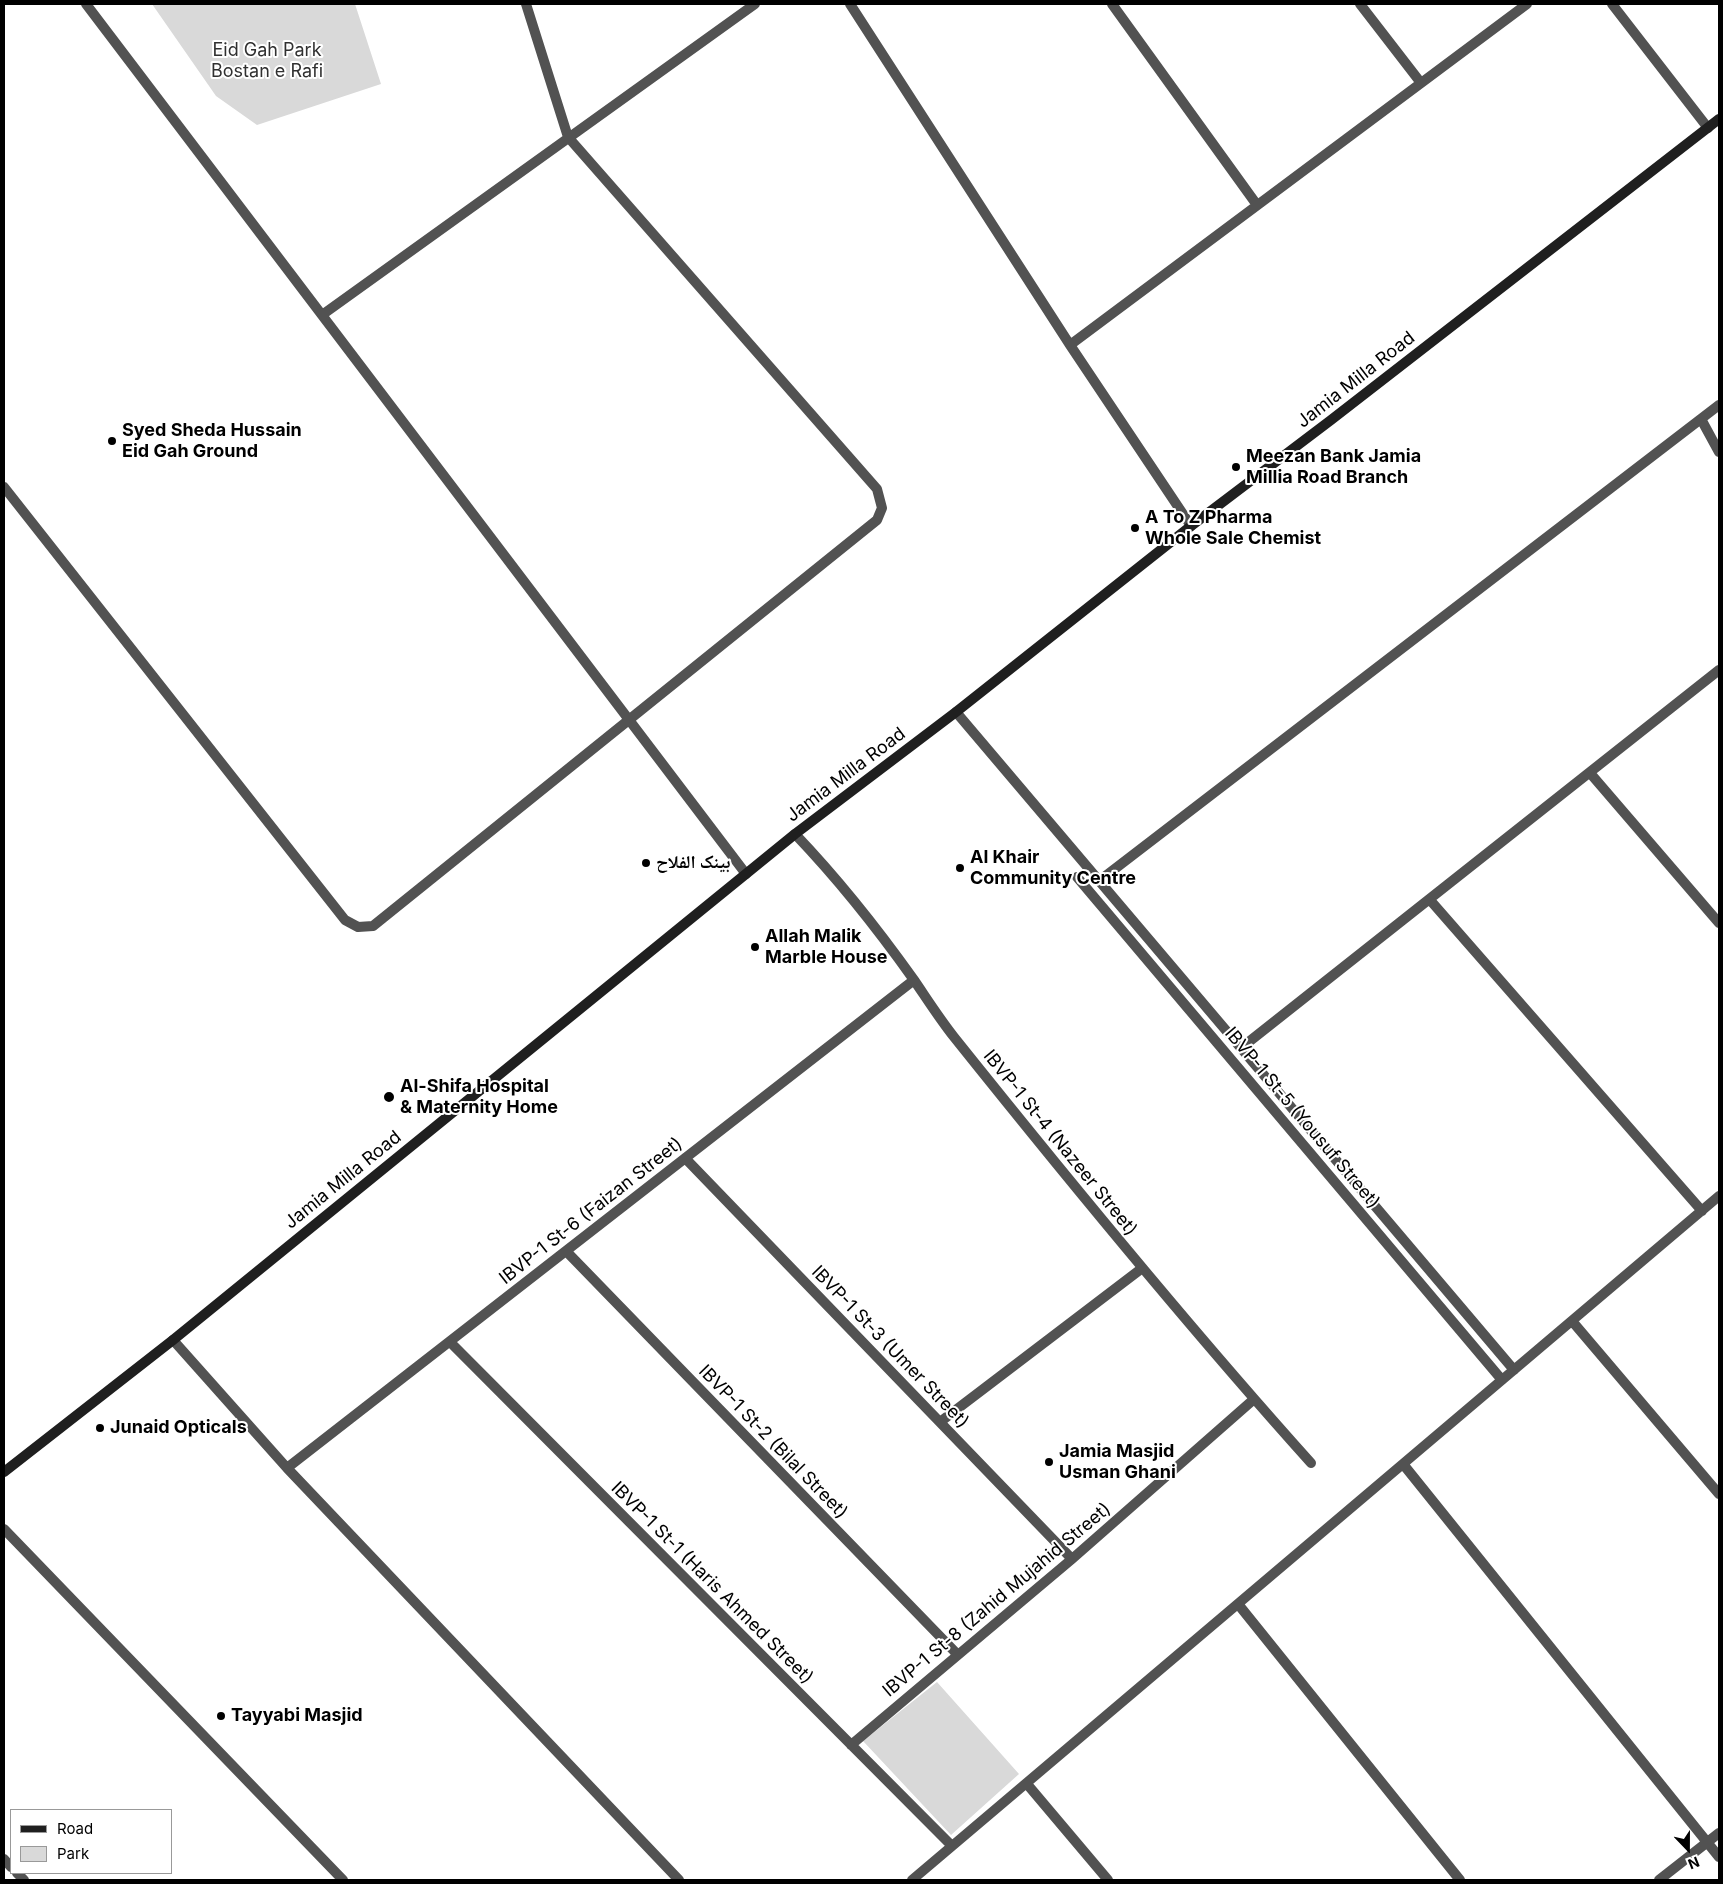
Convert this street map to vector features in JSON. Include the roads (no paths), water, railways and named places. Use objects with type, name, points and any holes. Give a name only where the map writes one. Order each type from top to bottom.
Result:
[{"type":"main road","name":"Jamia Milla Road","points":[[4,1472],[173,1340],[795,834],[956,712],[1191,526],[1719,119]]},
{"type":"street","points":[[86,4],[746,874]]},
{"type":"street","points":[[4,487],[345,920],[358,927],[372,926],[877,520],[882,508],[876,489],[568,137],[526,4]]},
{"type":"street","points":[[322,315],[755,4]]},
{"type":"street","points":[[850,4],[1070,344],[1191,526]]},
{"type":"street","points":[[1112,4],[1258,205]]},
{"type":"street","points":[[1360,4],[1421,83]]},
{"type":"street","points":[[1070,344],[1527,4]]},
{"type":"street","points":[[1612,4],[1708,128]]},
{"type":"street","points":[[1099,881],[1719,405]]},
{"type":"street","points":[[1701,419],[1719,452]]},
{"type":"street","points":[[1241,1048],[1719,670]]},
{"type":"street","points":[[956,712],[1514,1370]]},
{"type":"street","points":[[1590,773],[1719,923]]},
{"type":"street","name":"IBVP-1 St-4 (Nazeer Street)","points":[[795,834],[867,917],[914,980],[942,1022],[1141,1269],[1253,1400],[1311,1464]]},
{"type":"street","name":"IBVP-1 St-5 (Yousuf Street)","points":[[1077,877],[1502,1380]]},
{"type":"street","points":[[1430,900],[1702,1210]]},
{"type":"street","name":"IBVP-1 St-6 (Faizan Street)","points":[[287,1468],[453,1345],[566,1251],[914,980]]},
{"type":"street","name":"IBVP-1 St-3 (Umer Street)","points":[[685,1158],[1072,1559]]},
{"type":"street","points":[[912,1880],[1702,1210],[1719,1198]]},
{"type":"street","name":"IBVP-1 St-2 (Bilal Street)","points":[[566,1251],[958,1655]]},
{"type":"street","points":[[940,1422],[1141,1269]]},
{"type":"street","points":[[1572,1321],[1719,1494]]},
{"type":"street","points":[[173,1340],[287,1468],[679,1880]]},
{"type":"street","points":[[453,1345],[952,1846]]},
{"type":"street","name":"IBVP-1 St-1 (Haris Ahmed Street)","points":[[453,1345],[952,1846]]},
{"type":"street","name":"IBVP-1 St-8 (Zahid Mujahid Street)","points":[[851,1745],[1072,1559],[1253,1400]]},
{"type":"street","points":[[1403,1464],[1719,1857]]},
{"type":"street","points":[[4,1529],[343,1880]]},
{"type":"street","points":[[1238,1604],[1460,1880]]},
{"type":"street","points":[[1026,1784],[1108,1880]]},
{"type":"street","points":[[1659,1880],[1719,1833]]},
{"type":"place","name":"Syed Sheda Hussain Eid Gah Ground","points":[[112,441]]},
{"type":"place","name":"Meezan Bank Jamia Millia Road Branch","points":[[1236,467]]},
{"type":"place","name":"A To Z Pharma Whole Sale Chemist","points":[[1135,528]]},
{"type":"place","name":"بینک الفلاح","points":[[646,863]]},
{"type":"place","name":"Al Khair Community Centre","points":[[960,868]]},
{"type":"place","name":"Allah Malik Marble House","points":[[755,947]]},
{"type":"place","name":"Al-Shifa Hospital & Maternity Home","points":[[389,1097]]},
{"type":"place","name":"Junaid Opticals","points":[[100,1428]]},
{"type":"place","name":"Jamia Masjid Usman Ghani","points":[[1049,1462]]},
{"type":"place","name":"Tayyabi Masjid","points":[[221,1716]]},
{"type":"park label","name":"Eid Gah Park Bostan e Rafi","points":[[267,61]]}]
